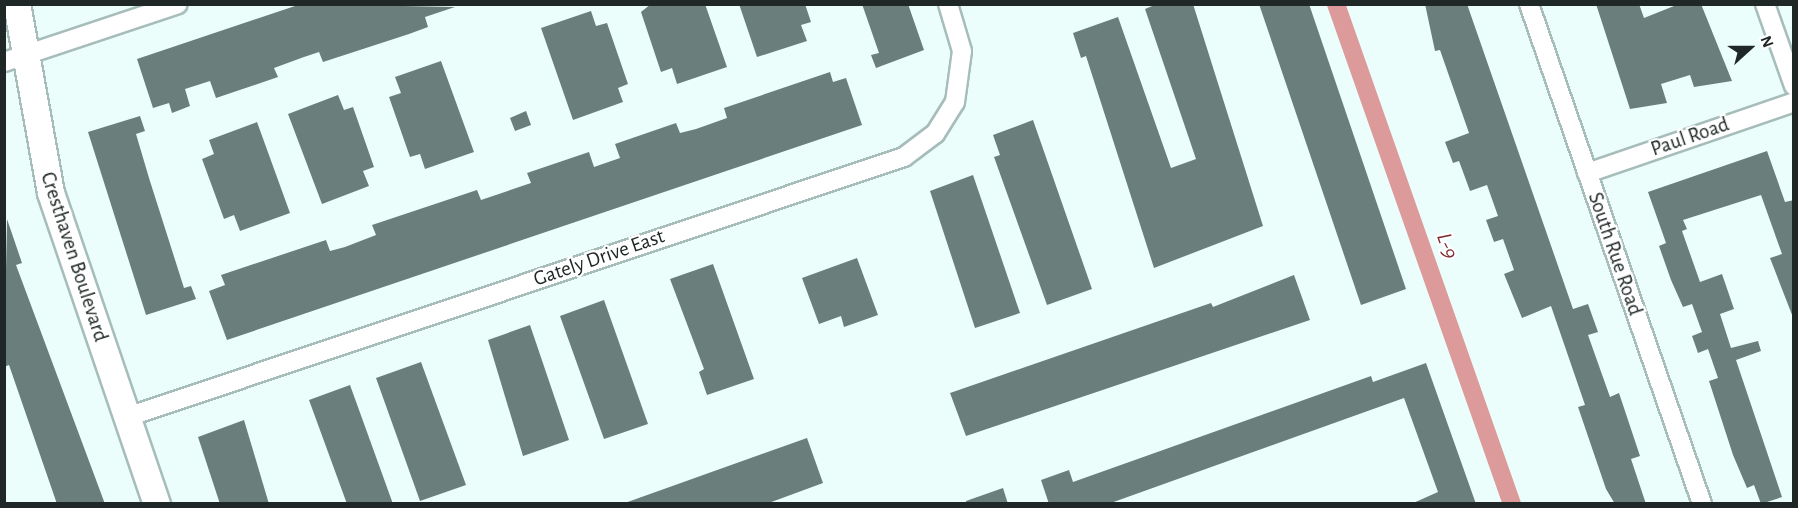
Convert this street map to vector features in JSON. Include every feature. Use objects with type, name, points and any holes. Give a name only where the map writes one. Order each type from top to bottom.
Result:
[{"type":"street","name":"Cresthaven Boulevard","points":[[17,4],[15,58],[51,193],[157,504]]},
{"type":"street","points":[[15,58],[178,4]]},
{"type":"street","name":"Gately Drive East","points":[[127,417],[904,157],[935,134],[955,102],[962,51],[948,4]]},
{"type":"street","name":"South Rue Road","points":[[1529,4],[1702,504]]},
{"type":"street","points":[[1765,4],[1794,86]]},
{"type":"street","name":"Paul Road","points":[[1587,173],[1794,102]]},
{"type":"building","points":[[301,4],[455,7],[425,17],[428,27],[409,34],[323,62],[319,52],[274,68],[278,77],[216,98],[210,81],[185,89],[190,106],[172,113],[169,103],[153,108],[137,59]]},
{"type":"building","points":[[651,4],[705,4],[727,67],[677,84],[672,68],[661,72],[641,12]]},
{"type":"building","points":[[739,4],[805,4],[811,22],[801,25],[807,41],[757,57]]},
{"type":"building","points":[[862,4],[908,4],[924,50],[876,68],[871,55],[879,53]]},
{"type":"building","points":[[1157,4],[1193,4],[1263,226],[1154,268],[1086,56],[1081,58],[1073,33],[1118,17],[1171,168],[1196,159],[1145,9]]},
{"type":"building","points":[[1259,4],[1309,4],[1406,289],[1361,305]]},
{"type":"building","points":[[1425,4],[1467,4],[1573,309],[1588,304],[1598,332],[1588,335],[1610,397],[1619,393],[1640,456],[1631,459],[1646,504],[1615,504],[1606,489],[1578,407],[1585,405],[1551,306],[1522,318],[1504,274],[1514,270],[1503,239],[1494,242],[1486,220],[1498,216],[1487,185],[1470,191],[1459,161],[1453,163],[1445,142],[1469,133],[1440,50],[1435,51]]},
{"type":"building","points":[[1596,4],[1639,4],[1644,18],[1679,4],[1701,4],[1732,81],[1694,87],[1690,75],[1661,84],[1667,103],[1630,109]]},
{"type":"building","points":[[591,11],[596,26],[607,23],[628,84],[618,88],[623,102],[573,120],[541,28]]},
{"type":"building","points":[[441,61],[474,152],[425,169],[420,154],[410,157],[389,97],[401,93],[395,77]]},
{"type":"building","points":[[830,72],[833,82],[846,78],[862,125],[227,340],[209,291],[225,285],[221,275],[326,240],[330,251],[345,247],[376,235],[372,225],[477,190],[481,200],[531,183],[527,173],[589,152],[594,167],[620,158],[615,144],[676,123],[680,133],[696,129],[727,118],[724,108]]},
{"type":"building","points":[[338,95],[344,110],[353,107],[374,167],[363,171],[369,186],[322,204],[288,114]]},
{"type":"building","points":[[526,111],[531,125],[515,131],[510,118]]},
{"type":"building","points":[[140,116],[145,131],[136,134],[149,178],[184,288],[191,286],[196,299],[146,315],[88,132]]},
{"type":"building","points":[[1033,120],[1092,289],[1047,305],[994,157],[1000,155],[993,135]]},
{"type":"building","points":[[257,122],[290,213],[240,231],[234,215],[224,219],[202,159],[214,154],[209,140]]},
{"type":"building","points":[[1767,151],[1785,202],[1794,200],[1794,320],[1770,258],[1782,254],[1761,195],[1683,220],[1687,229],[1682,231],[1700,282],[1722,274],[1734,309],[1720,314],[1731,348],[1758,341],[1761,351],[1736,360],[1782,497],[1761,504],[1754,485],[1747,488],[1733,455],[1709,381],[1718,378],[1708,349],[1698,353],[1692,336],[1702,332],[1692,304],[1683,307],[1671,280],[1659,246],[1666,243],[1648,192]]},
{"type":"building","points":[[973,175],[1020,313],[975,328],[930,191]]},
{"type":"building","points":[[7,219],[22,263],[16,265],[105,504],[57,504],[9,365],[4,367]]},
{"type":"building","points":[[857,258],[878,315],[844,327],[841,316],[819,324],[802,278]]},
{"type":"building","points":[[713,264],[754,379],[707,395],[699,372],[704,369],[670,279]]},
{"type":"building","points":[[1294,275],[1310,320],[966,436],[950,393],[1211,303],[1213,307]]},
{"type":"building","points":[[604,300],[648,424],[604,439],[560,316]]},
{"type":"building","points":[[530,325],[569,440],[523,456],[488,340]]},
{"type":"building","points":[[421,362],[466,485],[420,501],[376,378]]},
{"type":"building","points":[[1426,363],[1476,504],[1411,504],[1438,492],[1404,398],[1108,504],[1049,504],[1041,480],[1069,470],[1073,482],[1371,376],[1373,382]]},
{"type":"building","points":[[350,385],[393,504],[347,504],[309,400]]},
{"type":"building","points":[[244,420],[269,504],[220,504],[198,437]]},
{"type":"building","points":[[807,438],[823,483],[766,504],[622,504]]},
{"type":"building","points":[[1003,488],[1008,504],[966,504],[966,501]]},
{"type":"waterway","name":"L-9","points":[[1336,4],[1512,504]]}]
